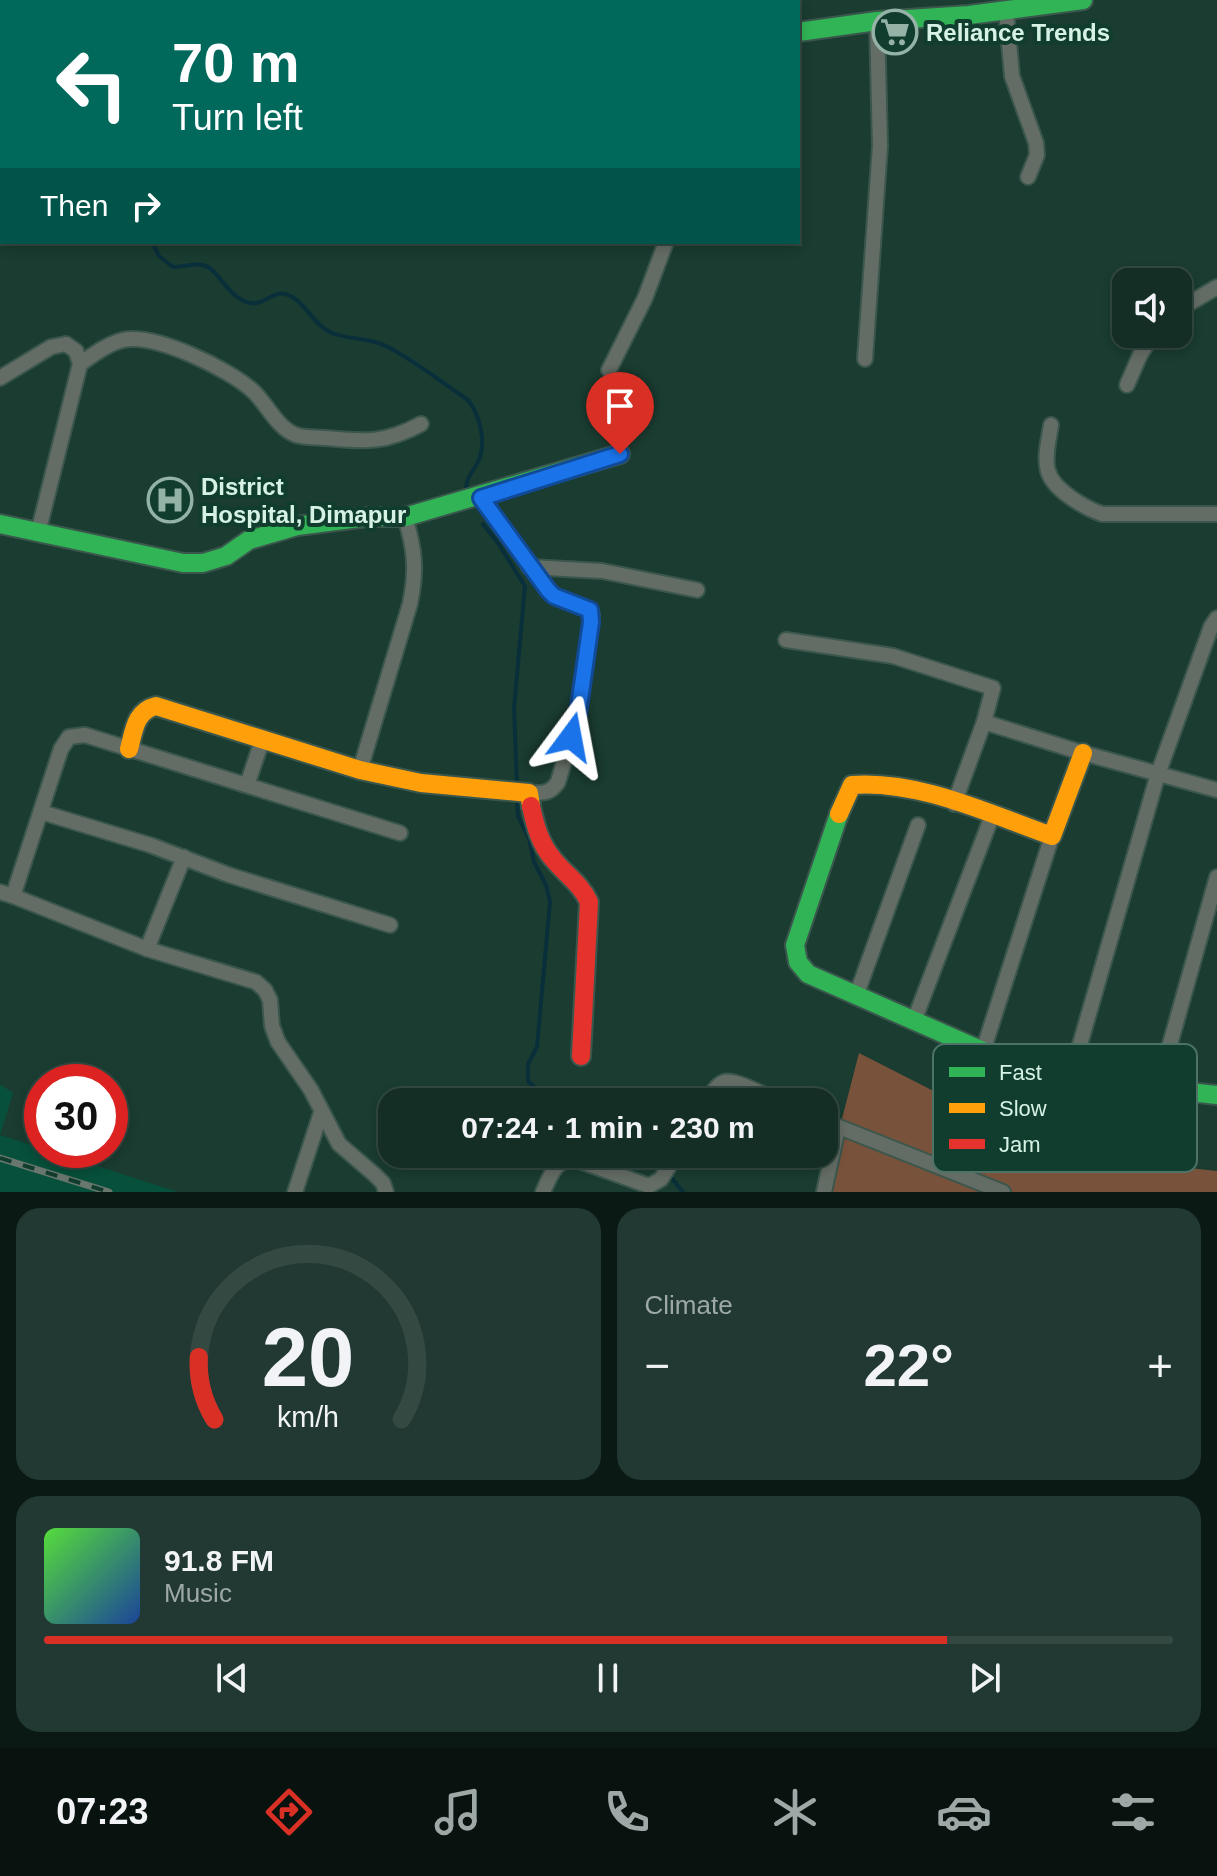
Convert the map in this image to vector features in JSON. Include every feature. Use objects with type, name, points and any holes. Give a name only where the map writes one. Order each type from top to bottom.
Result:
[{"type":"street","points":[[800,32],[970,8],[1006,10],[1083,0]]},
{"type":"street","points":[[1006,10],[1012,76],[1036,143],[1037,155],[1028,177]]},
{"type":"street","points":[[865,359],[880,146],[877,21]]},
{"type":"street","points":[[609,370],[654,277],[665,244]]},
{"type":"street","points":[[1192,302],[1217,287]]},
{"type":"street","points":[[80,364],[124,340],[144,340],[176,348],[251,389],[284,428],[296,435],[382,441],[421,424]]},
{"type":"street","points":[[0,378],[51,347],[66,344],[76,351],[80,364],[38,533]]},
{"type":"street","points":[[1127,385],[1144,348]]},
{"type":"street","points":[[1051,425],[1046,462],[1048,473],[1055,484],[1091,510],[1102,514],[1217,514]]},
{"type":"street","points":[[0,524],[183,563],[203,563],[226,556],[249,540],[268,533],[367,517],[405,517],[481,498],[620,454]]},
{"type":"street","points":[[129,749],[138,718],[148,707],[156,706],[360,770],[421,783],[518,792],[546,793],[553,790],[578,714],[592,615],[590,610],[554,596],[529,567],[481,498]]},
{"type":"street","points":[[360,770],[415,578],[415,549],[405,517]]},
{"type":"street","points":[[529,567],[602,571],[697,590]]},
{"type":"street","points":[[1080,1044],[1158,774],[1211,627],[1217,618]]},
{"type":"street","points":[[786,640],[893,656],[993,688],[954,804]]},
{"type":"street","points":[[984,722],[1217,790]]},
{"type":"street","points":[[386,1192],[383,1183],[339,1144],[311,1090],[278,1042],[272,1026],[270,1000],[256,982],[147,949],[6,894],[41,812],[57,759],[69,737],[85,735],[400,833]]},
{"type":"street","points":[[247,785],[263,738]]},
{"type":"street","points":[[985,1044],[1052,836],[1083,753]]},
{"type":"street","points":[[967,1044],[802,970],[795,958],[795,945],[846,797],[852,785],[879,783],[1052,836]]},
{"type":"street","points":[[518,792],[551,857],[585,891],[589,902],[581,1056]]},
{"type":"street","points":[[41,812],[390,925]]},
{"type":"street","points":[[914,1021],[992,816]]},
{"type":"street","points":[[856,996],[918,825]]},
{"type":"street","points":[[147,949],[184,857]]},
{"type":"street","points":[[1170,1044],[1217,877]]},
{"type":"street","points":[[715,1088],[723,1082],[732,1081],[748,1088]]},
{"type":"street","points":[[1197,1092],[1217,1095]]},
{"type":"street","points":[[295,1192],[321,1113]]},
{"type":"street","points":[[838,1127],[933,1164]]},
{"type":"street","points":[[543,1192],[555,1168]]},
{"type":"street","points":[[598,1168],[644,1185],[654,1185],[668,1168]]},
{"type":"street","points":[[824,1192],[826,1168]]},
{"type":"street","points":[[952,1172],[1003,1192]]},
{"type":"shaded area","points":[[859,1053],[933,1091],[933,1172],[1197,1172],[1197,1169],[1217,1171],[1217,1192],[823,1192],[829,1168],[838,1168],[838,1134]]},
{"type":"shaded area","points":[[0,1084],[13,1093],[0,1135]]},
{"type":"shaded area","points":[[0,1135],[24,1143],[24,1168],[103,1168],[178,1192],[0,1192]]},
{"type":"waterway","points":[[153,244],[159,256],[173,267],[196,264],[209,267],[242,300],[255,303],[280,294],[292,297],[325,330],[386,346],[468,400],[479,421],[482,446],[478,462],[468,478],[466,491]]},
{"type":"waterway","points":[[483,524],[525,586],[514,708],[517,786]]},
{"type":"waterway","points":[[517,799],[518,816],[529,838],[534,862],[546,885],[550,902],[537,1047],[528,1064],[528,1081],[535,1088]]},
{"type":"waterway","points":[[669,1175],[683,1192]]},
{"type":"railway","points":[[0,1158],[109,1192]]},
{"type":"traffic: fast","points":[[800,32],[1083,0]]},
{"type":"traffic: fast","points":[[0,524],[183,563],[203,563],[226,556],[249,540],[297,526],[367,517],[405,517],[620,454]]},
{"type":"traffic: fast","points":[[839,814],[795,945],[798,962],[808,974],[967,1044]]},
{"type":"traffic: fast","points":[[1197,1093],[1217,1095]]},
{"type":"traffic: slow","points":[[129,749],[140,717],[156,706],[360,770],[421,783],[529,793],[531,806]]},
{"type":"traffic: slow","points":[[839,814],[852,785],[878,785],[954,800],[1052,836],[1083,753]]},
{"type":"traffic: jam","points":[[531,806],[536,827],[548,853],[589,902],[581,1056]]},
{"type":"place","name":"Reliance Trends","points":[[895,32]]},
{"type":"place","name":"District Hospital, Dimapur","points":[[170,500]]},
{"type":"route","points":[[571,737],[578,714],[592,615],[590,610],[554,596],[548,590],[481,498],[620,454]]}]
